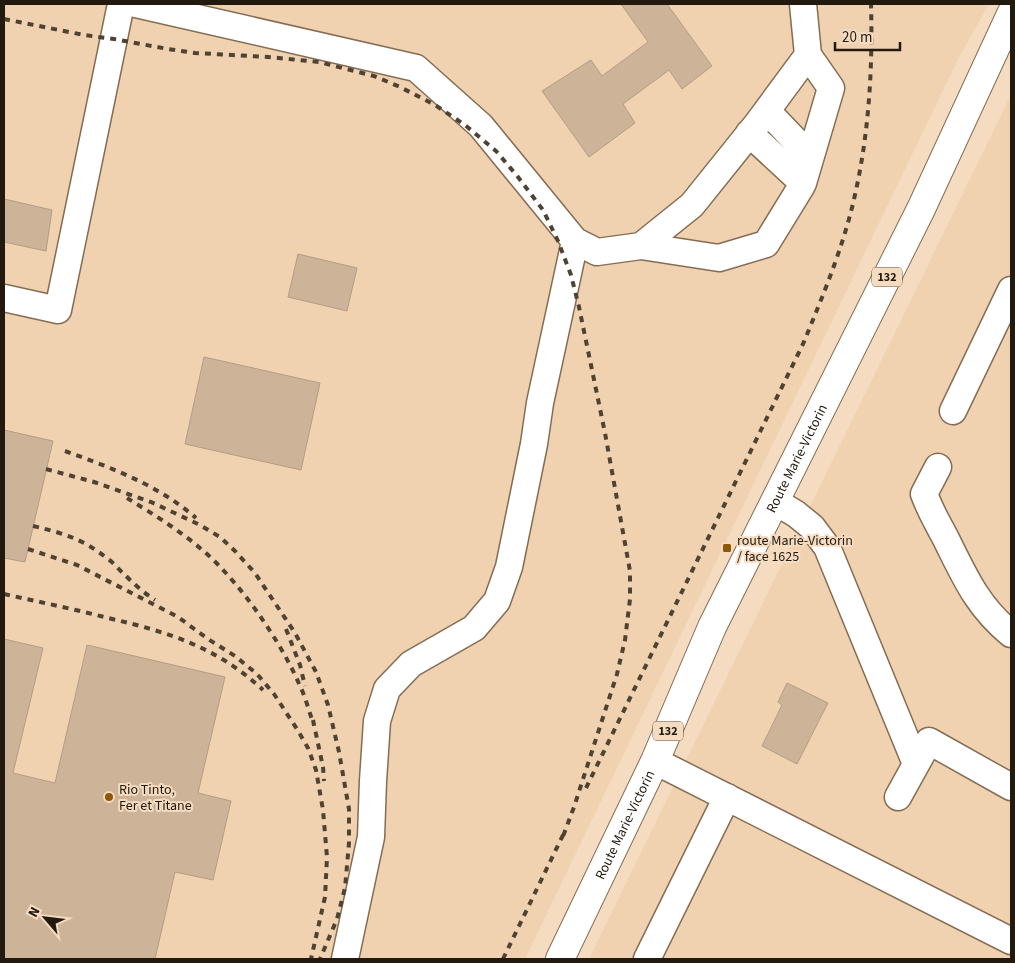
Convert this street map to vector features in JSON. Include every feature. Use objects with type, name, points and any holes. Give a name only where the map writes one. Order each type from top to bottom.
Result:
[{"type":"main road","name":"Route Marie-Victorin","points":[[560,959],[656,761],[712,627],[921,209],[1011,14]]},
{"type":"lane","points":[[4,298],[58,310],[121,4]]},
{"type":"lane","points":[[136,4],[416,68],[481,126],[576,241],[597,252],[640,246],[719,258],[766,244],[803,183],[831,88],[808,55],[803,4]]},
{"type":"lane","points":[[994,49],[1001,14],[1000,4]]},
{"type":"lane","points":[[640,246],[692,205],[767,111],[808,55]]},
{"type":"lane","points":[[767,111],[810,156]]},
{"type":"lane","points":[[749,133],[803,183]]},
{"type":"lane","points":[[682,213],[701,255]]},
{"type":"lane","points":[[345,959],[371,837],[376,721],[386,689],[411,664],[474,628],[497,601],[509,567],[534,444],[540,403],[576,241]]},
{"type":"lane","points":[[953,411],[1011,290]]},
{"type":"lane","points":[[938,467],[924,494],[974,593],[985,609],[1011,634]]},
{"type":"lane","points":[[776,502],[796,514],[812,527],[827,547],[916,764]]},
{"type":"lane","points":[[898,797],[929,741],[1011,787]]},
{"type":"lane","points":[[656,761],[1011,941]]},
{"type":"lane","points":[[647,959],[726,797]]},
{"type":"shaded area","points":[[4,4],[989,4],[958,59],[525,959],[4,959]]},
{"type":"shaded area","points":[[1011,95],[1011,959],[589,959]]},
{"type":"building","points":[[621,4],[667,4],[712,66],[682,89],[669,70],[623,104],[635,123],[589,157],[542,91],[591,60],[602,76],[648,42]]},
{"type":"building","points":[[4,199],[52,210],[46,251],[4,242]]},
{"type":"building","points":[[298,254],[357,268],[347,311],[288,297]]},
{"type":"building","points":[[204,357],[320,383],[301,470],[185,444]]},
{"type":"building","points":[[4,430],[53,441],[25,562],[4,558]]},
{"type":"building","name":"Rio Tinto, Fer et Titane","points":[[4,639],[43,648],[13,773],[55,783],[87,645],[225,677],[198,793],[231,801],[213,880],[175,872],[155,959],[4,959]]},
{"type":"building","points":[[787,683],[828,703],[797,764],[762,746],[782,705],[778,702]]},
{"type":"railway","points":[[586,788],[803,344],[834,267],[849,219],[865,139],[870,85],[871,4]]},
{"type":"railway","points":[[4,19],[84,35],[195,53],[319,62],[374,76],[435,105],[465,125],[496,151],[543,210],[558,241],[571,275],[579,307],[605,433],[630,571],[630,599],[625,640],[617,674],[562,839]]},
{"type":"railway","points":[[65,451],[134,478],[166,496],[196,518]]},
{"type":"railway","points":[[46,469],[94,482],[151,502],[198,524],[220,537],[255,573],[295,633],[316,672],[328,705],[349,809],[349,843],[345,888],[337,919],[320,959]]},
{"type":"railway","points":[[127,498],[166,522],[190,540],[235,583],[256,611],[285,656],[302,691],[314,725]]},
{"type":"railway","points":[[33,526],[63,534],[90,546],[155,600]]},
{"type":"railway","points":[[28,549],[77,565],[178,617],[235,656],[257,674],[274,694],[308,748],[316,770],[323,810],[327,857],[325,897],[311,959]]},
{"type":"railway","points":[[4,594],[130,623],[191,643],[228,663],[263,690]]},
{"type":"railway","points":[[286,629],[300,665],[305,686]]},
{"type":"railway","points":[[313,720],[323,767],[324,781]]},
{"type":"railway","points":[[503,959],[564,833]]},
{"type":"place","name":"route Marie-Victorin / face 1625","points":[[727,548]]},
{"type":"place","name":"Rio Tinto, Fer et Titane","points":[[109,797]]}]
